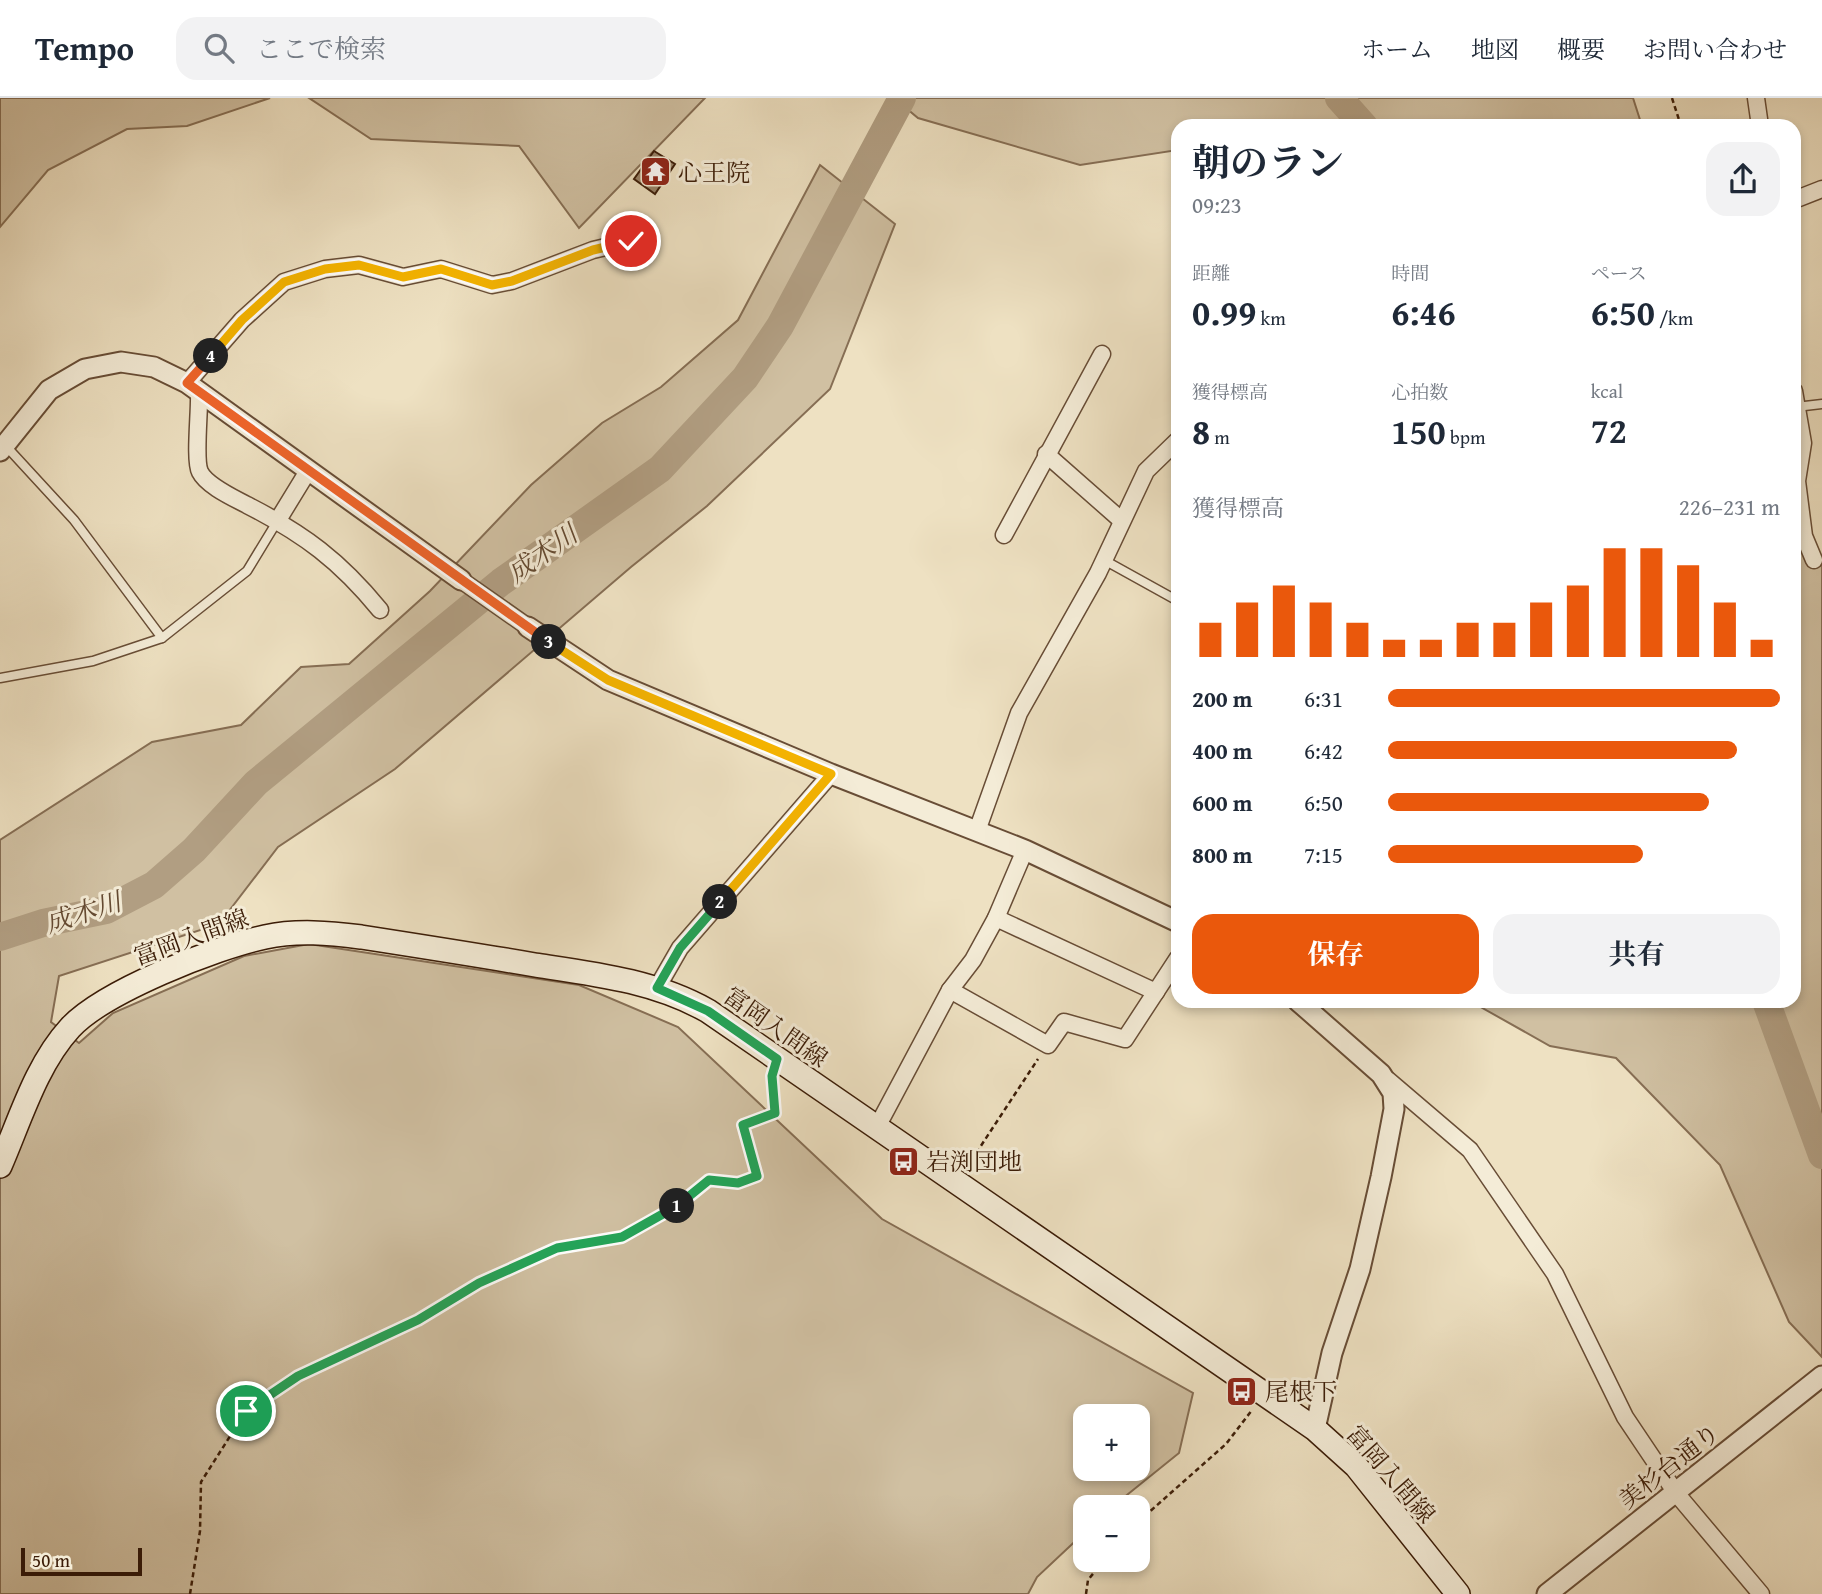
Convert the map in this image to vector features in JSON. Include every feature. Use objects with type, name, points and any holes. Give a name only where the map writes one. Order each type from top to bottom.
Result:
[{"type":"main road","name":"富岡入間線","points":[[0,1166],[52,1052],[84,1014],[140,982],[257,939],[296,933],[361,937],[591,974],[657,988],[708,1011],[1315,1429],[1356,1466],[1458,1594]]},
{"type":"street","points":[[1756,98],[1759,119]]},
{"type":"street","points":[[1801,197],[1822,189]]},
{"type":"street","points":[[380,610],[328,553],[278,520],[237,500],[200,474],[196,458],[201,424],[193,388],[242,320],[284,282],[325,269],[359,265],[403,277],[441,269],[492,285],[512,281],[593,250],[631,241],[642,246]]},
{"type":"street","points":[[1004,535],[1102,354]]},
{"type":"street","points":[[2,448],[49,390],[85,369],[121,362],[155,367],[193,388],[461,580],[608,680],[831,774],[1025,850],[1171,919]]},
{"type":"street","points":[[977,831],[1019,713],[1104,560],[1146,471],[1171,447]]},
{"type":"street","points":[[1046,454],[1121,520]]},
{"type":"street","points":[[278,520],[308,471]]},
{"type":"street","points":[[1801,511],[1804,536],[1818,558]]},
{"type":"street","points":[[657,988],[680,948],[831,774]]},
{"type":"street","points":[[876,1129],[950,990],[973,960],[996,918],[1025,850]]},
{"type":"street","points":[[996,918],[1156,992]]},
{"type":"street","points":[[950,990],[1048,1045],[1063,1021],[1125,1040],[1171,969]]},
{"type":"street","points":[[1306,1008],[1470,1150],[1555,1275],[1625,1417],[1676,1493],[1761,1594]]},
{"type":"street","points":[[1315,1429],[1332,1353],[1360,1269],[1394,1109],[1393,1093],[1381,1074]]},
{"type":"street","name":"美杉台通り","points":[[1547,1594],[1822,1376]]},
{"type":"lane","points":[[1801,405],[1822,404]]},
{"type":"lane","points":[[2,448],[74,520],[162,638]]},
{"type":"lane","points":[[0,678],[93,661],[162,638],[247,571],[278,520]]},
{"type":"lane","points":[[1104,560],[1171,597]]},
{"type":"path","points":[[1672,98],[1679,119]]},
{"type":"path","points":[[956,1184],[1048,1045]]},
{"type":"path","points":[[190,1594],[200,1531],[201,1482],[246,1411],[298,1376],[418,1320],[479,1283],[557,1248],[622,1237],[670,1210],[709,1180],[738,1183],[757,1176],[743,1125],[775,1113],[772,1076],[777,1059]]},
{"type":"path","points":[[1150,1511],[1226,1444],[1264,1394]]},
{"type":"path","points":[[1086,1594],[1088,1580],[1094,1572]]},
{"type":"shaded area","points":[[0,98],[270,98],[187,126],[127,129],[48,170],[0,227]]},
{"type":"shaded area","points":[[309,98],[705,98],[579,228],[519,146],[371,139]]},
{"type":"shaded area","points":[[894,98],[1633,98],[1640,119],[1171,119],[1171,151],[1080,165],[918,118]]},
{"type":"shaded area","points":[[820,165],[895,224],[830,389],[707,506],[631,567],[395,769],[278,847],[219,924],[59,976],[51,1022],[79,1043],[113,1013],[244,956],[309,944],[579,985],[678,1027],[882,1219],[1193,1393],[1179,1453],[1150,1476],[1150,1404],[1073,1404],[1073,1481],[1144,1481],[1127,1495],[1073,1495],[1073,1543],[1037,1577],[1028,1594],[0,1594],[0,840],[152,742],[241,725],[301,667],[349,664],[430,591],[531,485],[602,423],[661,387],[738,320]]},
{"type":"shaded area","points":[[1801,533],[1822,567],[1822,1357],[1789,1322],[1720,1165],[1616,1058],[1550,1046],[1482,1008],[1801,1008]]},
{"type":"building","name":"心王院","points":[[654,151],[675,164],[655,194],[634,179]]},
{"type":"waterway","name":"成木川","points":[[0,937],[43,923],[106,910],[154,885],[194,850],[256,783],[501,582],[660,469],[745,378],[780,326],[902,98]]},
{"type":"waterway","name":"成木川","points":[[1339,98],[1358,119]]},
{"type":"waterway","name":"成木川","points":[[1769,1008],[1822,1155]]},
{"type":"place","name":"心王院","points":[[655,172]]},
{"type":"place","name":"岩渕団地","points":[[903,1161]]},
{"type":"place","name":"尾根下","points":[[1242,1391]]},
{"type":"route","points":[[246,1411],[298,1376],[359,1345],[418,1320],[479,1283],[557,1248],[622,1237],[670,1210],[709,1180],[738,1183],[757,1176],[743,1125],[775,1113],[772,1076],[777,1059],[708,1011],[657,988],[680,948],[831,774],[608,680],[584,667],[187,383],[242,320],[284,282],[325,269],[359,265],[403,277],[441,269],[492,285],[512,281],[593,250],[631,241]]}]
